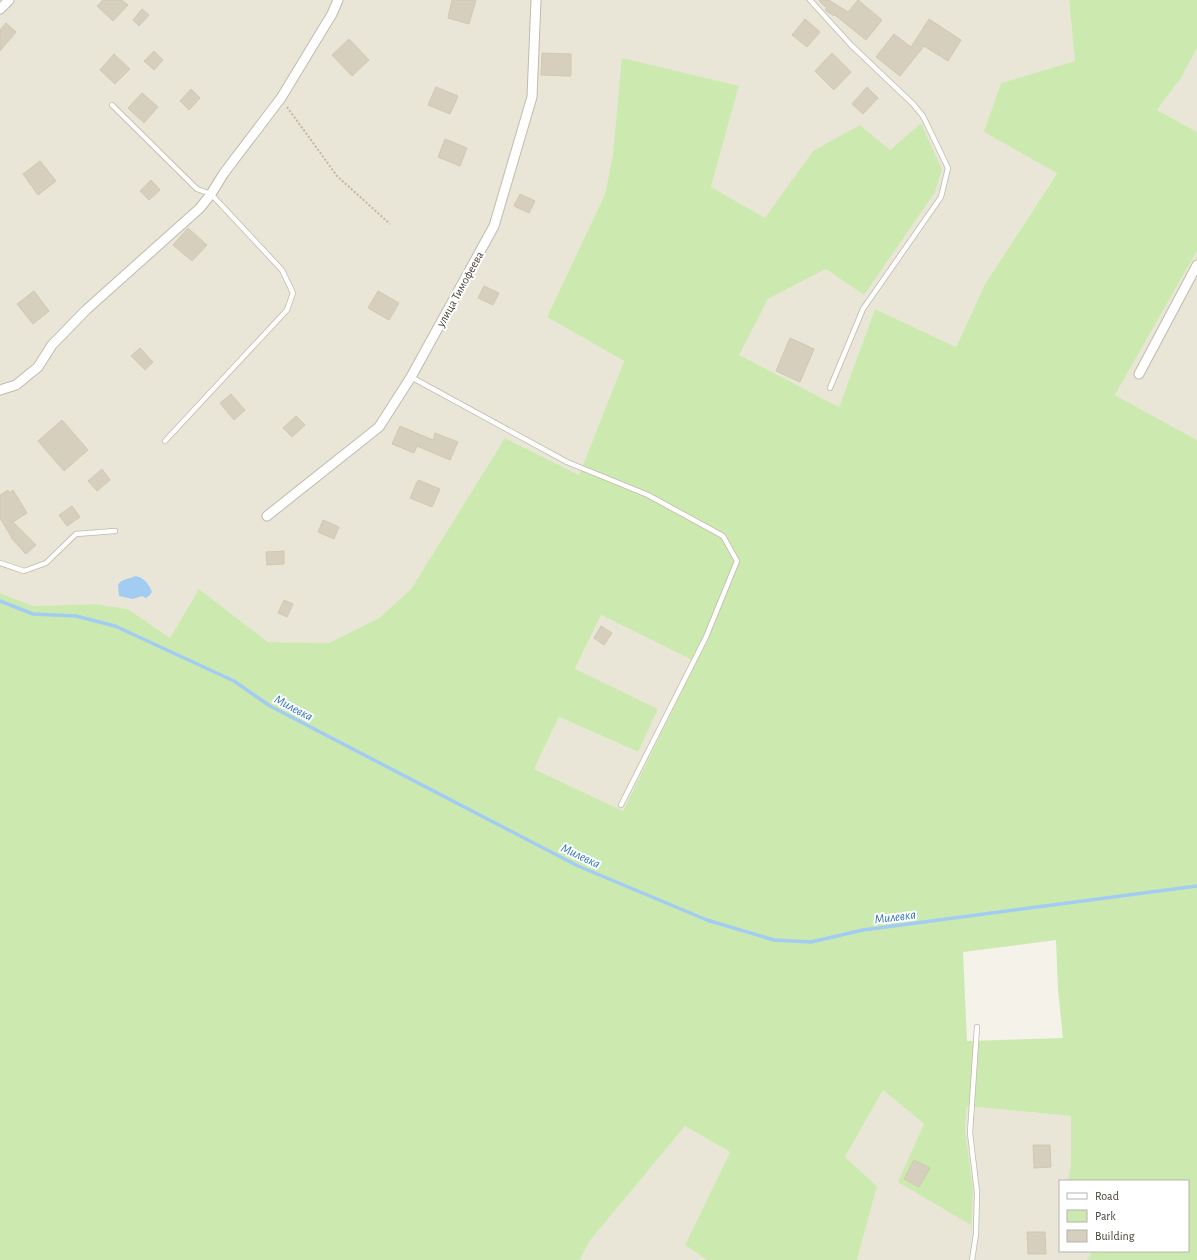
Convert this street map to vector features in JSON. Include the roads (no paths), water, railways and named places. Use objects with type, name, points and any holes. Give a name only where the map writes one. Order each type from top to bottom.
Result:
[{"type":"street","points":[[0,9],[8,0]]},
{"type":"street","points":[[0,390],[16,385],[38,367],[52,345],[86,310],[200,208],[224,173],[281,98],[332,14],[338,0]]},
{"type":"street","name":"улица Тимофеева","points":[[267,516],[379,428],[411,377],[494,226],[532,97],[536,0]]},
{"type":"street","points":[[1139,374],[1197,266]]},
{"type":"lane","points":[[810,0],[851,45],[913,104],[923,116],[948,168],[941,197],[863,310],[830,388]]},
{"type":"lane","points":[[112,105],[197,189],[211,194],[282,270],[293,293],[288,310],[165,441]]},
{"type":"lane","points":[[411,377],[567,462],[648,495],[724,536],[737,561],[706,637],[621,805]]},
{"type":"lane","points":[[0,563],[24,571],[46,563],[76,534],[115,531]]},
{"type":"lane","points":[[972,1260],[976,1234],[977,1192],[970,1133],[977,1027]]},
{"type":"water","points":[[135,576],[144,579],[148,584],[152,592],[149,596],[146,598],[142,596],[133,599],[119,596],[118,585],[123,580]]},
{"type":"waterway","name":"Милевка","points":[[0,601],[33,614],[76,616],[115,626],[234,681],[270,706],[578,866],[707,920],[774,940],[811,942],[863,930],[1197,886]]}]
